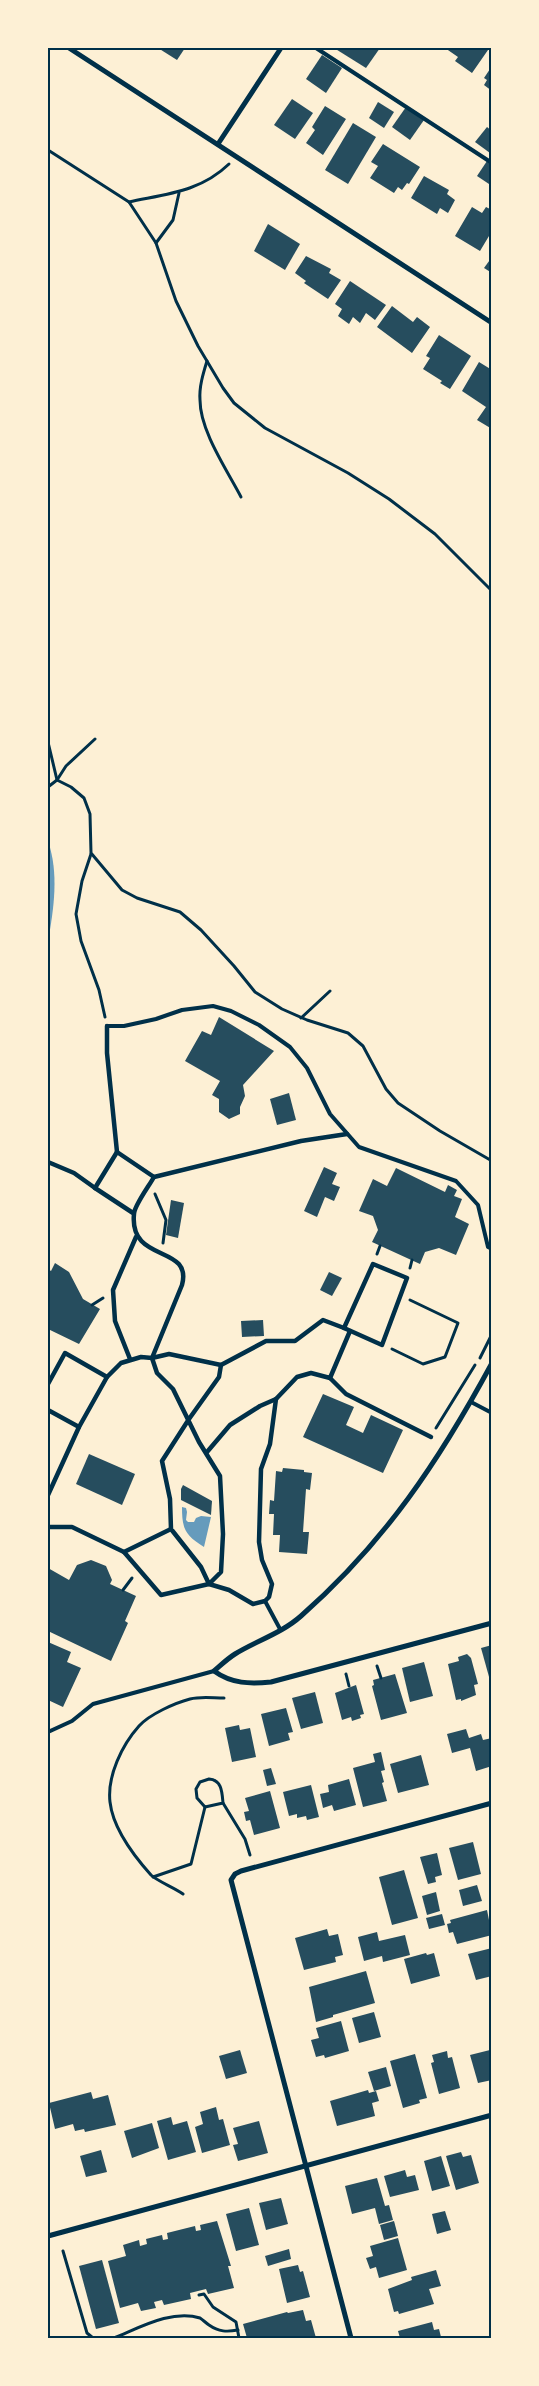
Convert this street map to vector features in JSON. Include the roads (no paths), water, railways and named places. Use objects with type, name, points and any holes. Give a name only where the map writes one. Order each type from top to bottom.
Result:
[{"type":"street","points":[[69,48],[492,323]]},
{"type":"street","points":[[218,144],[281,48]]},
{"type":"street","points":[[95,1188],[117,1152],[107,1026]]},
{"type":"street","points":[[117,1152],[154,1177],[301,1141],[348,1134]]},
{"type":"street","points":[[48,1162],[74,1173],[133,1213]]},
{"type":"street","points":[[130,1359],[115,1321],[113,1290],[136,1237],[133,1213],[154,1177]]},
{"type":"street","points":[[136,1237],[145,1247],[161,1253],[179,1264],[184,1279],[152,1358],[157,1373],[173,1389],[199,1442],[207,1452],[220,1476],[224,1534],[221,1572],[209,1584]]},
{"type":"street","points":[[48,1495],[79,1427],[107,1377],[121,1363],[130,1359],[152,1358],[169,1354],[221,1365],[266,1341],[295,1340],[323,1320],[382,1345],[407,1278],[373,1264],[344,1328]]},
{"type":"street","points":[[330,1378],[350,1332]]},
{"type":"street","points":[[48,1384],[65,1353],[107,1377]]},
{"type":"street","points":[[492,1363],[421,1483],[370,1548],[299,1618],[233,1655],[214,1671],[225,1678],[240,1683],[271,1682],[492,1623]]},
{"type":"street","points":[[209,1584],[201,1567],[171,1529],[170,1500],[162,1461],[188,1419],[219,1377],[221,1365]]},
{"type":"street","points":[[207,1452],[230,1425],[260,1406],[276,1399],[297,1377],[311,1373],[330,1378],[346,1394],[431,1437]]},
{"type":"street","points":[[48,1525],[72,1527],[124,1552],[162,1595],[209,1584],[229,1590],[248,1603],[259,1604],[265,1601],[272,1591],[272,1584],[262,1560],[259,1542],[262,1469],[270,1444],[276,1399]]},
{"type":"street","points":[[48,1410],[79,1427]]},
{"type":"street","points":[[124,1552],[171,1529]]},
{"type":"street","points":[[351,2338],[231,1880],[235,1874],[490,1803],[492,1811]]},
{"type":"street","points":[[48,2236],[492,2115]]},
{"type":"lane","points":[[316,48],[492,163]]},
{"type":"lane","points":[[107,1026],[124,1026],[156,1019],[182,1010],[213,1006],[230,1011],[260,1025],[290,1047],[307,1068],[330,1114],[359,1147],[456,1181],[478,1205],[488,1247],[492,1249]]},
{"type":"lane","points":[[470,1402],[492,1413]]},
{"type":"lane","points":[[265,1601],[280,1629]]},
{"type":"lane","points":[[48,1732],[72,1721],[94,1704],[214,1671]]},
{"type":"water","points":[[48,841],[53,865],[54,903],[48,941]]},
{"type":"water","points":[[182,1507],[186,1508],[186,1520],[188,1522],[194,1522],[196,1518],[201,1516],[211,1517],[204,1547],[186,1531]]}]
